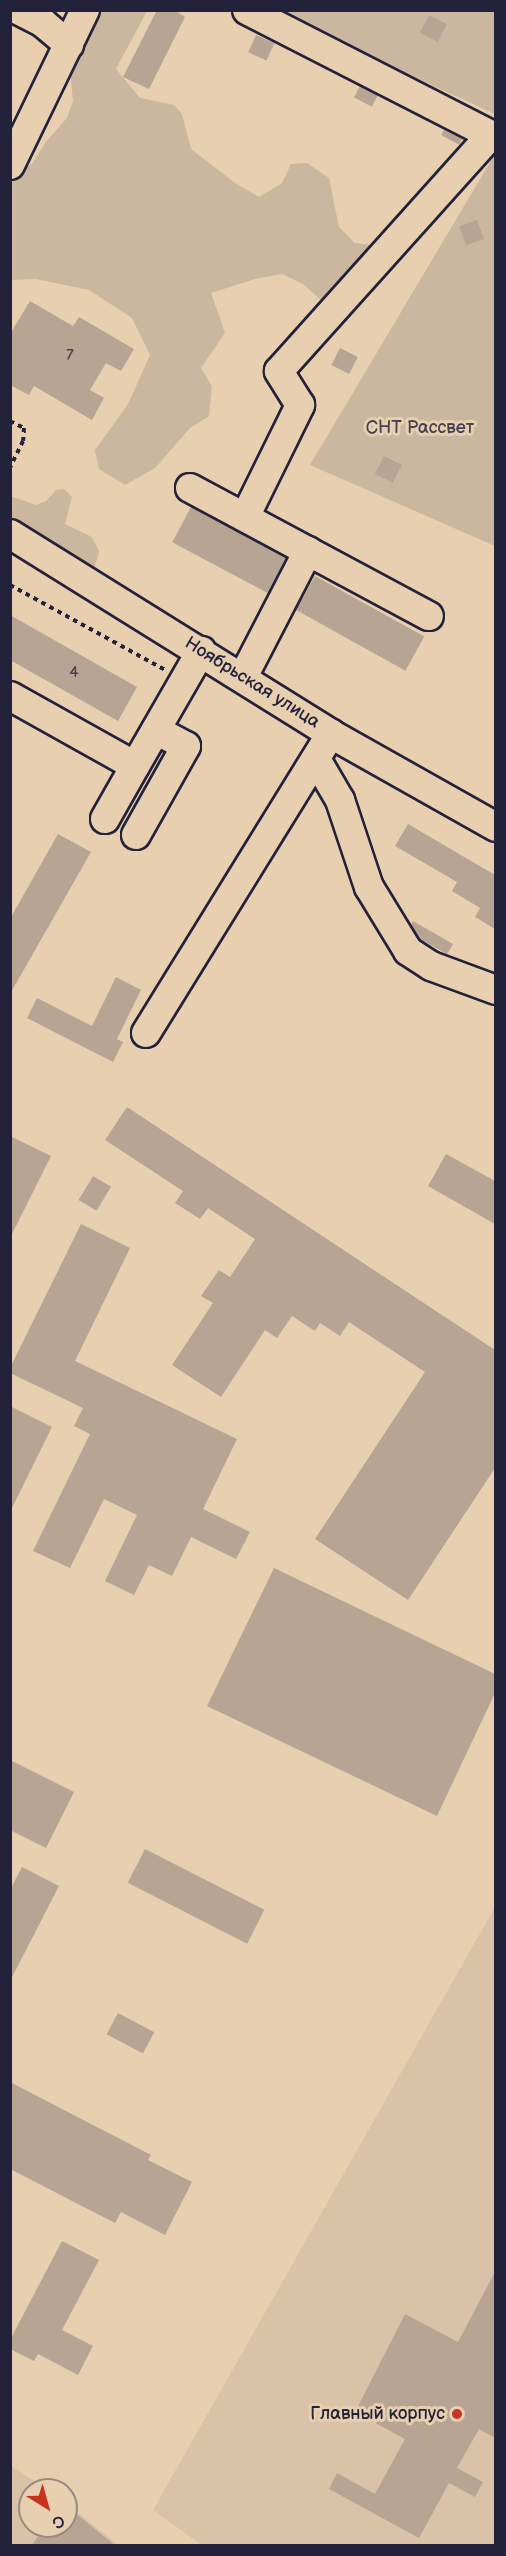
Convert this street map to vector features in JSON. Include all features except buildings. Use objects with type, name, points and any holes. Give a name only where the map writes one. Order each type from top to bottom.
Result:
[{"type":"street","points":[[18,10],[43,23],[69,45]]},
{"type":"street","points":[[10,165],[85,10]]},
{"type":"street","points":[[245,517],[300,405],[279,371],[491,135],[247,10]]},
{"type":"street","points":[[190,488],[429,616]]},
{"type":"street","name":"Ноябрьская улица","points":[[10,534],[332,734],[495,827]]},
{"type":"street","points":[[243,678],[308,551]]},
{"type":"street","points":[[105,819],[201,651]]},
{"type":"street","points":[[10,696],[135,766]]},
{"type":"street","points":[[136,835],[186,746],[156,730]]},
{"type":"street","points":[[146,1033],[332,734]]},
{"type":"street","points":[[316,759],[340,800],[369,887],[408,951],[431,966],[495,990]]},
{"type":"path","points":[[10,421],[24,428],[23,441],[10,468]]},
{"type":"path","points":[[10,585],[184,680]]},
{"type":"shaded area","points":[[495,1907],[495,2545],[202,2545],[153,2510]]},
{"type":"shaded area","points":[[10,2465],[30,2478],[18,2478],[18,2538],[78,2538],[78,2513],[118,2545],[11,2545]]},
{"type":"green space","points":[[99,11],[147,11],[116,69],[140,98],[174,105],[182,114],[191,149],[235,183],[259,197],[282,183],[291,164],[307,163],[329,178],[339,227],[355,243],[371,245],[371,256],[322,301],[303,284],[282,274],[255,279],[211,293],[225,333],[201,368],[212,386],[209,416],[190,428],[155,468],[125,485],[99,469],[95,450],[128,404],[150,355],[132,318],[89,290],[36,279],[11,280],[10,174],[32,164],[45,143],[67,118],[73,101],[70,72]]},
{"type":"green space","points":[[270,11],[495,11],[495,114]]},
{"type":"green space","name":"СНТ Рассвет","points":[[495,154],[495,546],[310,465]]},
{"type":"green space","points":[[64,489],[72,497],[65,524],[92,537],[99,551],[95,566],[87,568],[66,554],[55,542],[22,526],[11,524],[10,496],[36,505],[46,501],[56,490]]},
{"type":"place","name":"Главный корпус","points":[[457,2414]]}]
